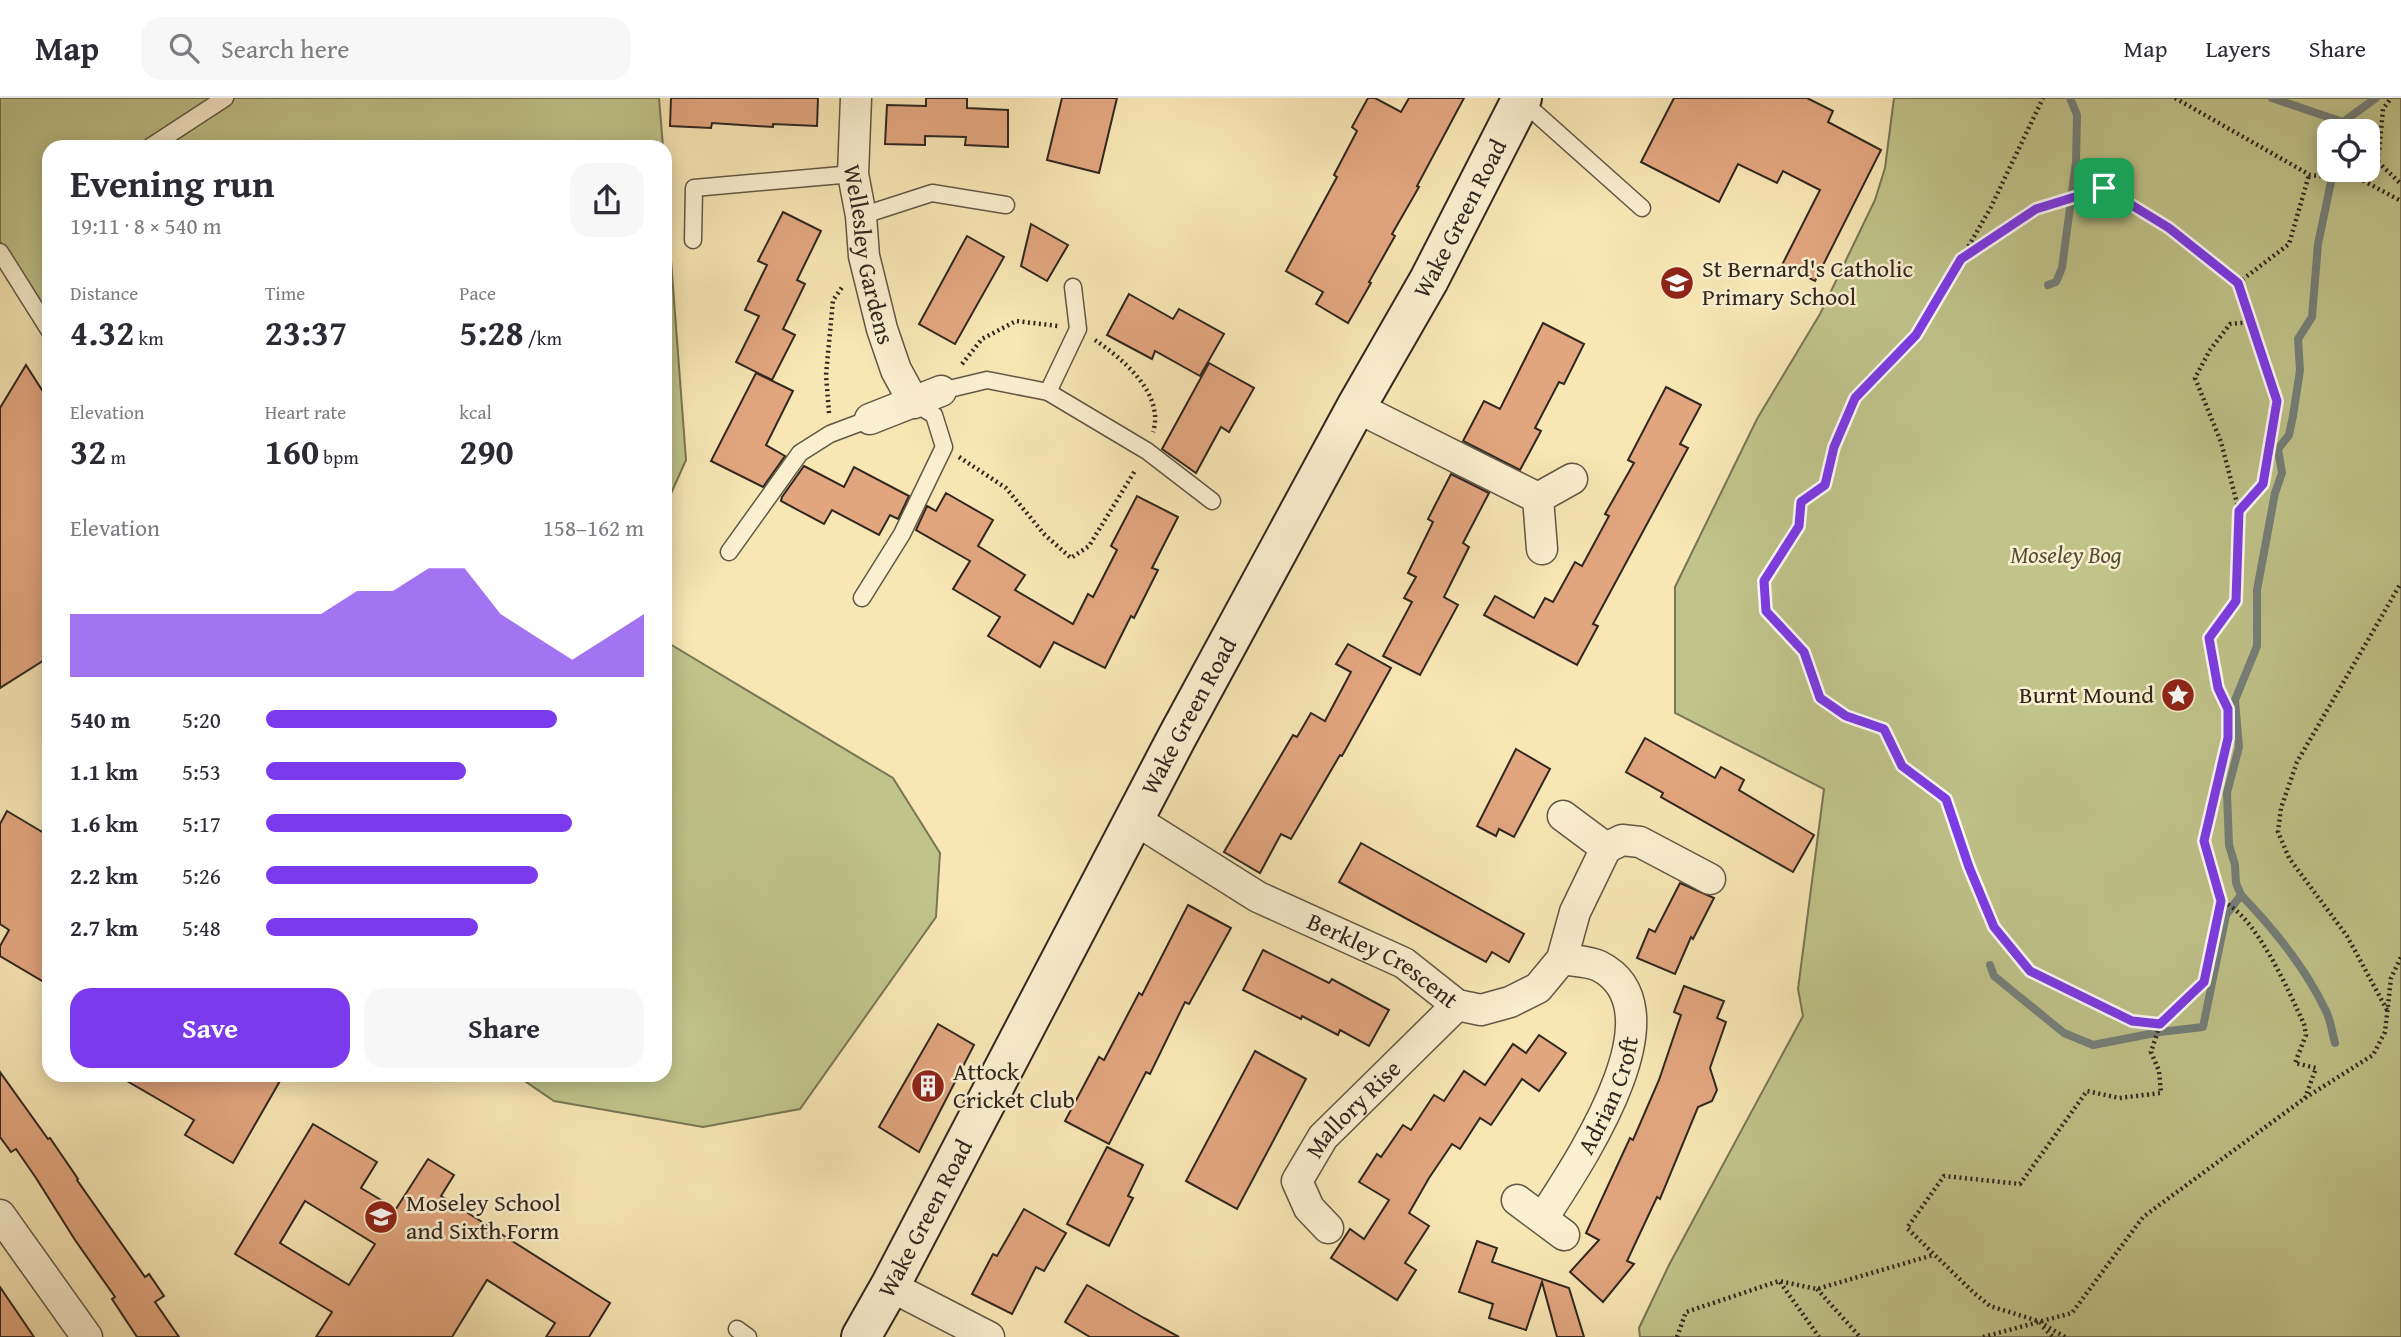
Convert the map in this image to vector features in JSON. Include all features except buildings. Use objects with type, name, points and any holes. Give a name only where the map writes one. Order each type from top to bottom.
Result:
[{"type":"street","name":"Wellesley Gardens","points":[[856,98],[853,174],[861,216],[864,256],[895,370],[928,397]]},
{"type":"street","name":"Wake Green Road","points":[[861,1337],[891,1286],[1176,739],[1356,407],[1429,280],[1522,99]]},
{"type":"street","points":[[870,419],[928,397]]},
{"type":"street","points":[[1356,407],[1538,498]]},
{"type":"street","points":[[1538,498],[1572,479]]},
{"type":"street","points":[[1538,498],[1542,549]]},
{"type":"street","points":[[1563,816],[1606,848],[1622,840],[1640,842],[1710,879]]},
{"type":"street","name":"Berkley Crescent","points":[[1134,819],[1258,897],[1404,963],[1457,1005],[1481,1010],[1510,1002],[1538,988],[1562,959],[1575,912],[1606,848]]},
{"type":"street","name":"Adrian Croft","points":[[1517,1200],[1554,1226],[1577,1164],[1614,1095],[1629,1043],[1630,1013],[1626,992],[1598,965],[1562,959]]},
{"type":"street","name":"Mallory Rise","points":[[1328,1228],[1309,1208],[1297,1181],[1324,1137],[1457,1005]]},
{"type":"street","points":[[0,1215],[88,1337]]},
{"type":"street","points":[[891,1286],[989,1337]]},
{"type":"lane","points":[[161,140],[225,98]]},
{"type":"lane","points":[[1522,99],[1642,208]]},
{"type":"lane","points":[[693,240],[694,188],[853,174]]},
{"type":"lane","points":[[861,216],[932,193],[1006,205]]},
{"type":"lane","points":[[0,252],[42,319]]},
{"type":"lane","points":[[1048,392],[1078,329],[1073,287]]},
{"type":"lane","points":[[862,598],[902,534],[944,447],[928,397],[987,380],[1048,392],[1147,451],[1212,501]]},
{"type":"lane","points":[[729,552],[800,453],[830,434],[870,419]]},
{"type":"path","points":[[2043,98],[1991,207],[1916,335],[1855,398],[1834,447],[1825,485],[1801,502],[1799,526],[1764,581],[1766,611],[1804,652],[1820,698],[1846,716],[1884,729],[1902,766],[1946,799],[1969,867],[1994,927],[2030,971],[2132,1021],[2160,1024]]},
{"type":"path","points":[[2175,98],[2309,175],[2317,176]]},
{"type":"path","points":[[2380,142],[2383,109],[2391,98]]},
{"type":"path","points":[[2380,164],[2401,184]]},
{"type":"path","points":[[2238,283],[2289,244],[2309,175]]},
{"type":"path","points":[[2366,182],[2401,201]]},
{"type":"path","points":[[1961,259],[2036,209],[2104,188],[2169,228],[2238,283],[2277,401],[2263,484],[2239,511]]},
{"type":"path","points":[[830,434],[827,375],[833,300],[864,256]]},
{"type":"path","points":[[928,397],[982,339],[1016,321],[1078,329],[1111,351],[1147,389],[1157,418],[1147,451],[1089,546],[1071,558],[1045,535],[1006,488],[944,447]]},
{"type":"path","points":[[2064,1337],[2038,1321],[1990,1306],[1973,1293],[1907,1228],[1944,1176],[2020,1184],[2087,1091],[2119,1098],[2161,1093],[2159,1071],[2151,1052],[2160,1024],[2204,982],[2221,901],[2204,841],[2228,738],[2228,709],[2218,688],[2209,638],[2236,601],[2239,511],[2221,442],[2195,378],[2210,350],[2230,324],[2252,322]]},
{"type":"path","points":[[2387,1011],[2347,936],[2289,858],[2278,832],[2281,808],[2297,762],[2401,583]]},
{"type":"path","points":[[2221,901],[2239,911],[2274,962],[2304,1024],[2306,1035],[2295,1063],[2316,1068],[2305,1098]]},
{"type":"path","points":[[1983,1337],[2072,1313],[2143,1217],[2305,1098],[2373,1055],[2385,1032],[2391,978],[2401,957]]},
{"type":"path","points":[[1677,1337],[1686,1312],[1779,1281],[1817,1289],[1934,1255]]},
{"type":"path","points":[[1779,1281],[1819,1337]]},
{"type":"path","points":[[1817,1289],[1860,1337]]},
{"type":"path","points":[[2038,1321],[2053,1337]]},
{"type":"green space","points":[[0,98],[659,98],[662,140],[42,140],[42,309],[0,241]]},
{"type":"green space","name":"Moseley Bog","points":[[1894,98],[2401,98],[2401,1337],[1640,1337],[1639,1328],[1669,1265],[1803,1016],[1798,989],[1824,789],[1675,713],[1675,587],[1757,419],[1820,314],[1875,200],[1885,168]]},
{"type":"green space","points":[[672,273],[686,460],[672,491]]},
{"type":"green space","points":[[672,645],[893,778],[940,853],[936,917],[800,1109],[703,1127],[554,1101],[526,1082],[672,1082]]},
{"type":"waterway","points":[[2048,285],[2056,282],[2062,268],[2076,162],[2077,115],[2070,98]]},
{"type":"waterway","points":[[2272,98],[2334,119]]},
{"type":"waterway","points":[[2347,119],[2376,98]]},
{"type":"waterway","points":[[2331,182],[2318,244],[2312,317],[2298,339],[2300,370],[2293,416],[2289,435],[2278,449],[2282,473],[2275,493],[2257,590],[2257,646],[2235,700],[2239,747],[2227,793],[2229,845],[2241,895],[2277,935],[2309,980],[2328,1015],[2335,1043]]},
{"type":"waterway","points":[[1990,965],[1994,976],[2064,1033],[2093,1045],[2203,1027],[2226,915],[2241,895]]},
{"type":"place","name":"St Bernard's Catholic Primary School","points":[[1677,283]]},
{"type":"place","name":"Burnt Mound","points":[[2178,695]]},
{"type":"place","name":"Attock Cricket Club","points":[[928,1086]]},
{"type":"place","name":"Moseley School and Sixth Form","points":[[381,1217]]},
{"type":"route","points":[[2104,188],[2169,228],[2238,283],[2277,401],[2263,484],[2239,511],[2236,601],[2209,638],[2218,688],[2228,709],[2228,738],[2204,841],[2221,901],[2204,982],[2160,1024],[2132,1021],[2030,971],[1994,927],[1969,867],[1946,799],[1902,766],[1884,729],[1846,716],[1820,698],[1804,652],[1766,611],[1764,581],[1799,526],[1801,502],[1825,485],[1834,447],[1855,398],[1916,335],[1961,259],[2036,209],[2104,188]]}]
